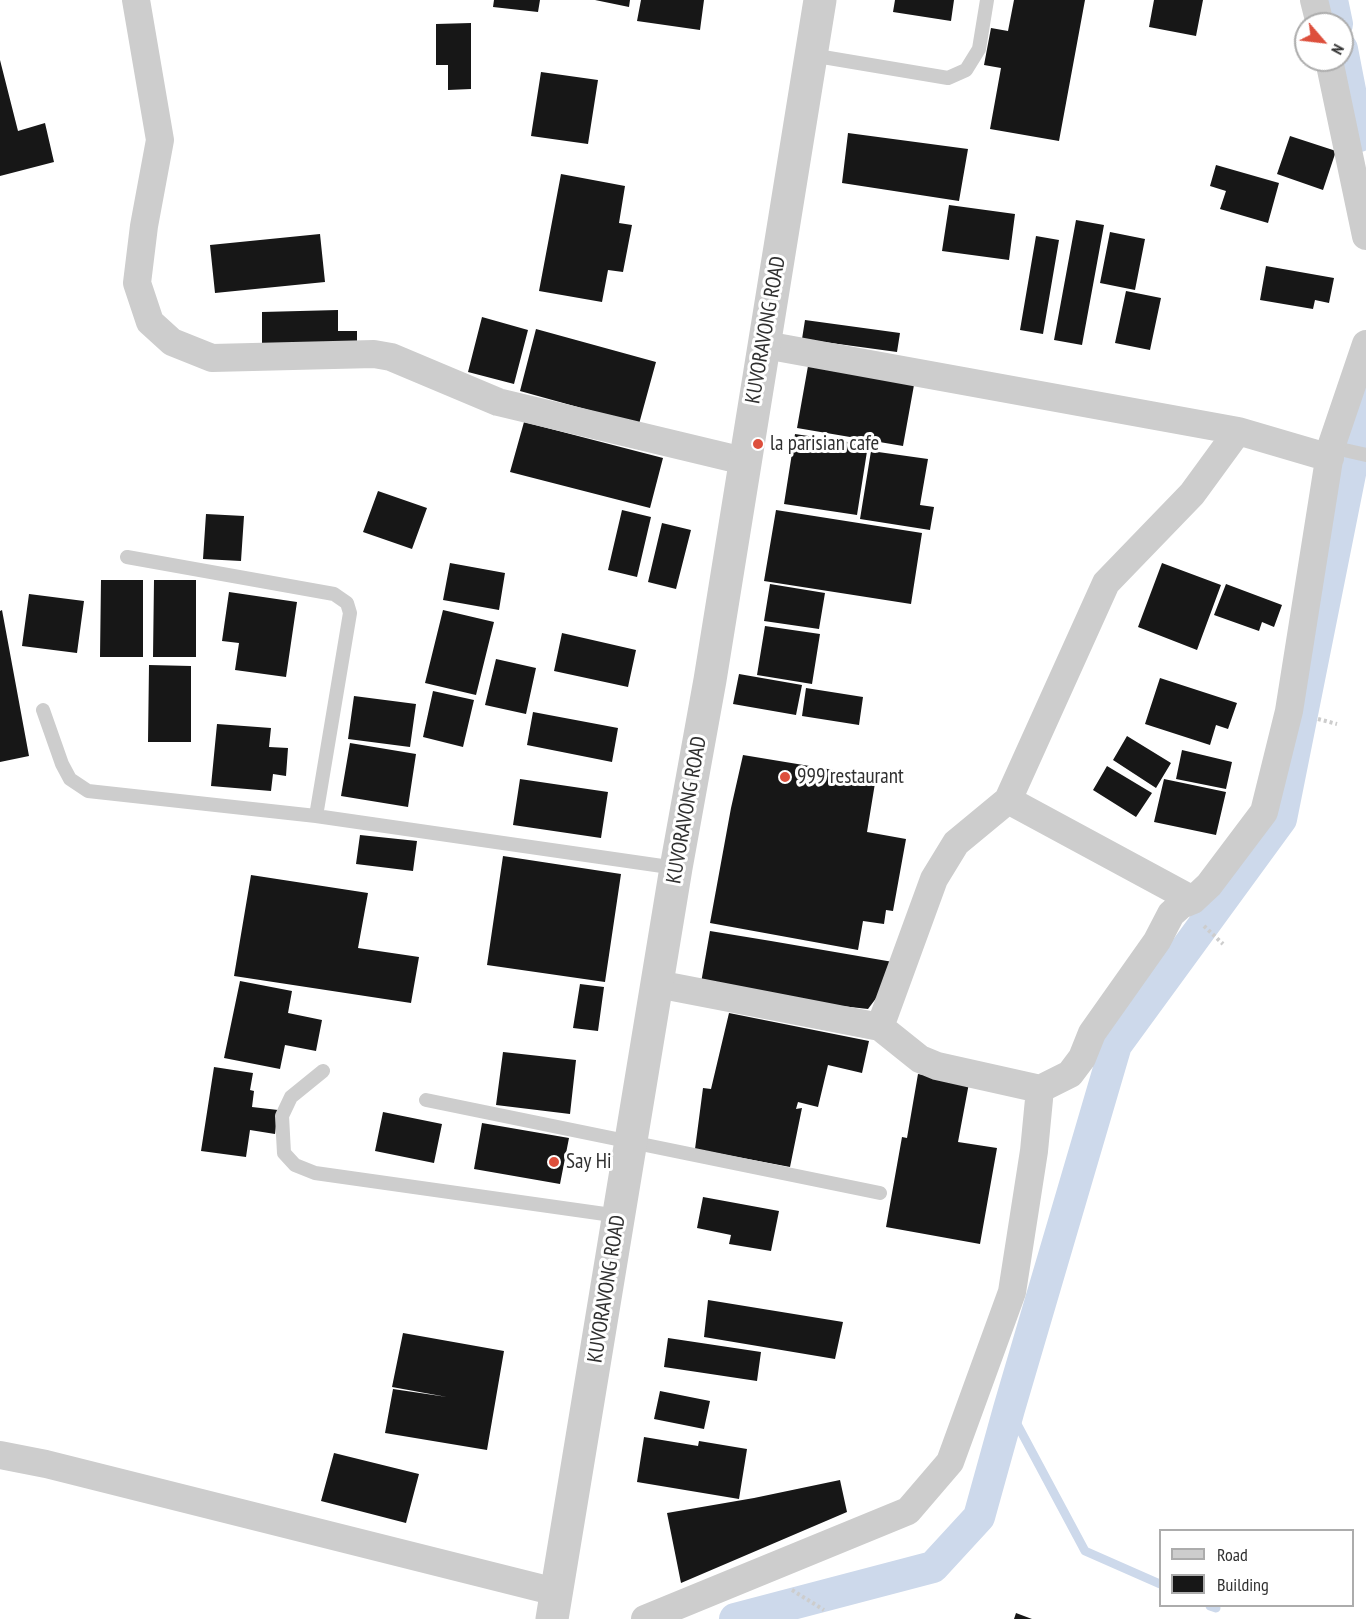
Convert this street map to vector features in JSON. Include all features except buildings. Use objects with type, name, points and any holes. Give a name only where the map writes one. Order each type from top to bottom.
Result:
[{"type":"street","points":[[136,0],[160,140],[144,226],[137,284],[150,322],[172,342],[212,358],[374,354],[391,357],[498,402],[744,461]]},
{"type":"street","name":"KUVORAVONG ROAD","points":[[554,1606],[676,868],[710,680],[820,0]]},
{"type":"street","points":[[1332,72],[1366,236]]},
{"type":"street","points":[[1197,911],[1209,885],[1264,812],[1289,711],[1336,452],[1366,344]]},
{"type":"street","points":[[765,345],[1238,431],[1336,452]]},
{"type":"street","points":[[880,1027],[934,879],[956,843],[1008,800],[1106,583],[1192,494],[1238,431]]},
{"type":"street","points":[[1008,800],[1197,911]]},
{"type":"street","points":[[657,984],[880,1027],[920,1059],[937,1066],[1040,1089],[1070,1074],[1082,1058],[1092,1033],[1157,941],[1171,914],[1181,905],[1197,911]]},
{"type":"street","points":[[645,1619],[908,1511],[950,1462],[1011,1292],[1034,1151],[1040,1089]]},
{"type":"street","points":[[0,1455],[46,1464],[554,1606]]},
{"type":"lane","points":[[811,55],[948,78],[966,70],[979,49],[987,0]]},
{"type":"lane","points":[[1336,452],[1366,455]]},
{"type":"lane","points":[[127,557],[334,594],[347,603],[350,613],[316,816]]},
{"type":"lane","points":[[43,710],[62,764],[70,779],[88,791],[316,816],[676,868]]},
{"type":"lane","points":[[323,1071],[291,1097],[282,1116],[284,1153],[295,1165],[315,1173],[619,1216]]},
{"type":"lane","points":[[426,1100],[880,1193]]},
{"type":"path","points":[[1197,911],[1223,944]]},
{"type":"path","points":[[785,1586],[824,1610]]},
{"type":"waterway","points":[[1332,0],[1334,12]]},
{"type":"waterway","points":[[1346,72],[1359,136]]},
{"type":"waterway","points":[[735,1619],[933,1567],[979,1517],[1116,1045],[1281,819],[1366,394]]},
{"type":"waterway","points":[[1009,1409],[1085,1551],[1159,1584]]},
{"type":"place","name":"la parisian cafe","points":[[758,444]]},
{"type":"place","name":"999 restaurant","points":[[785,777]]},
{"type":"place","name":"Say Hi","points":[[554,1162]]}]
